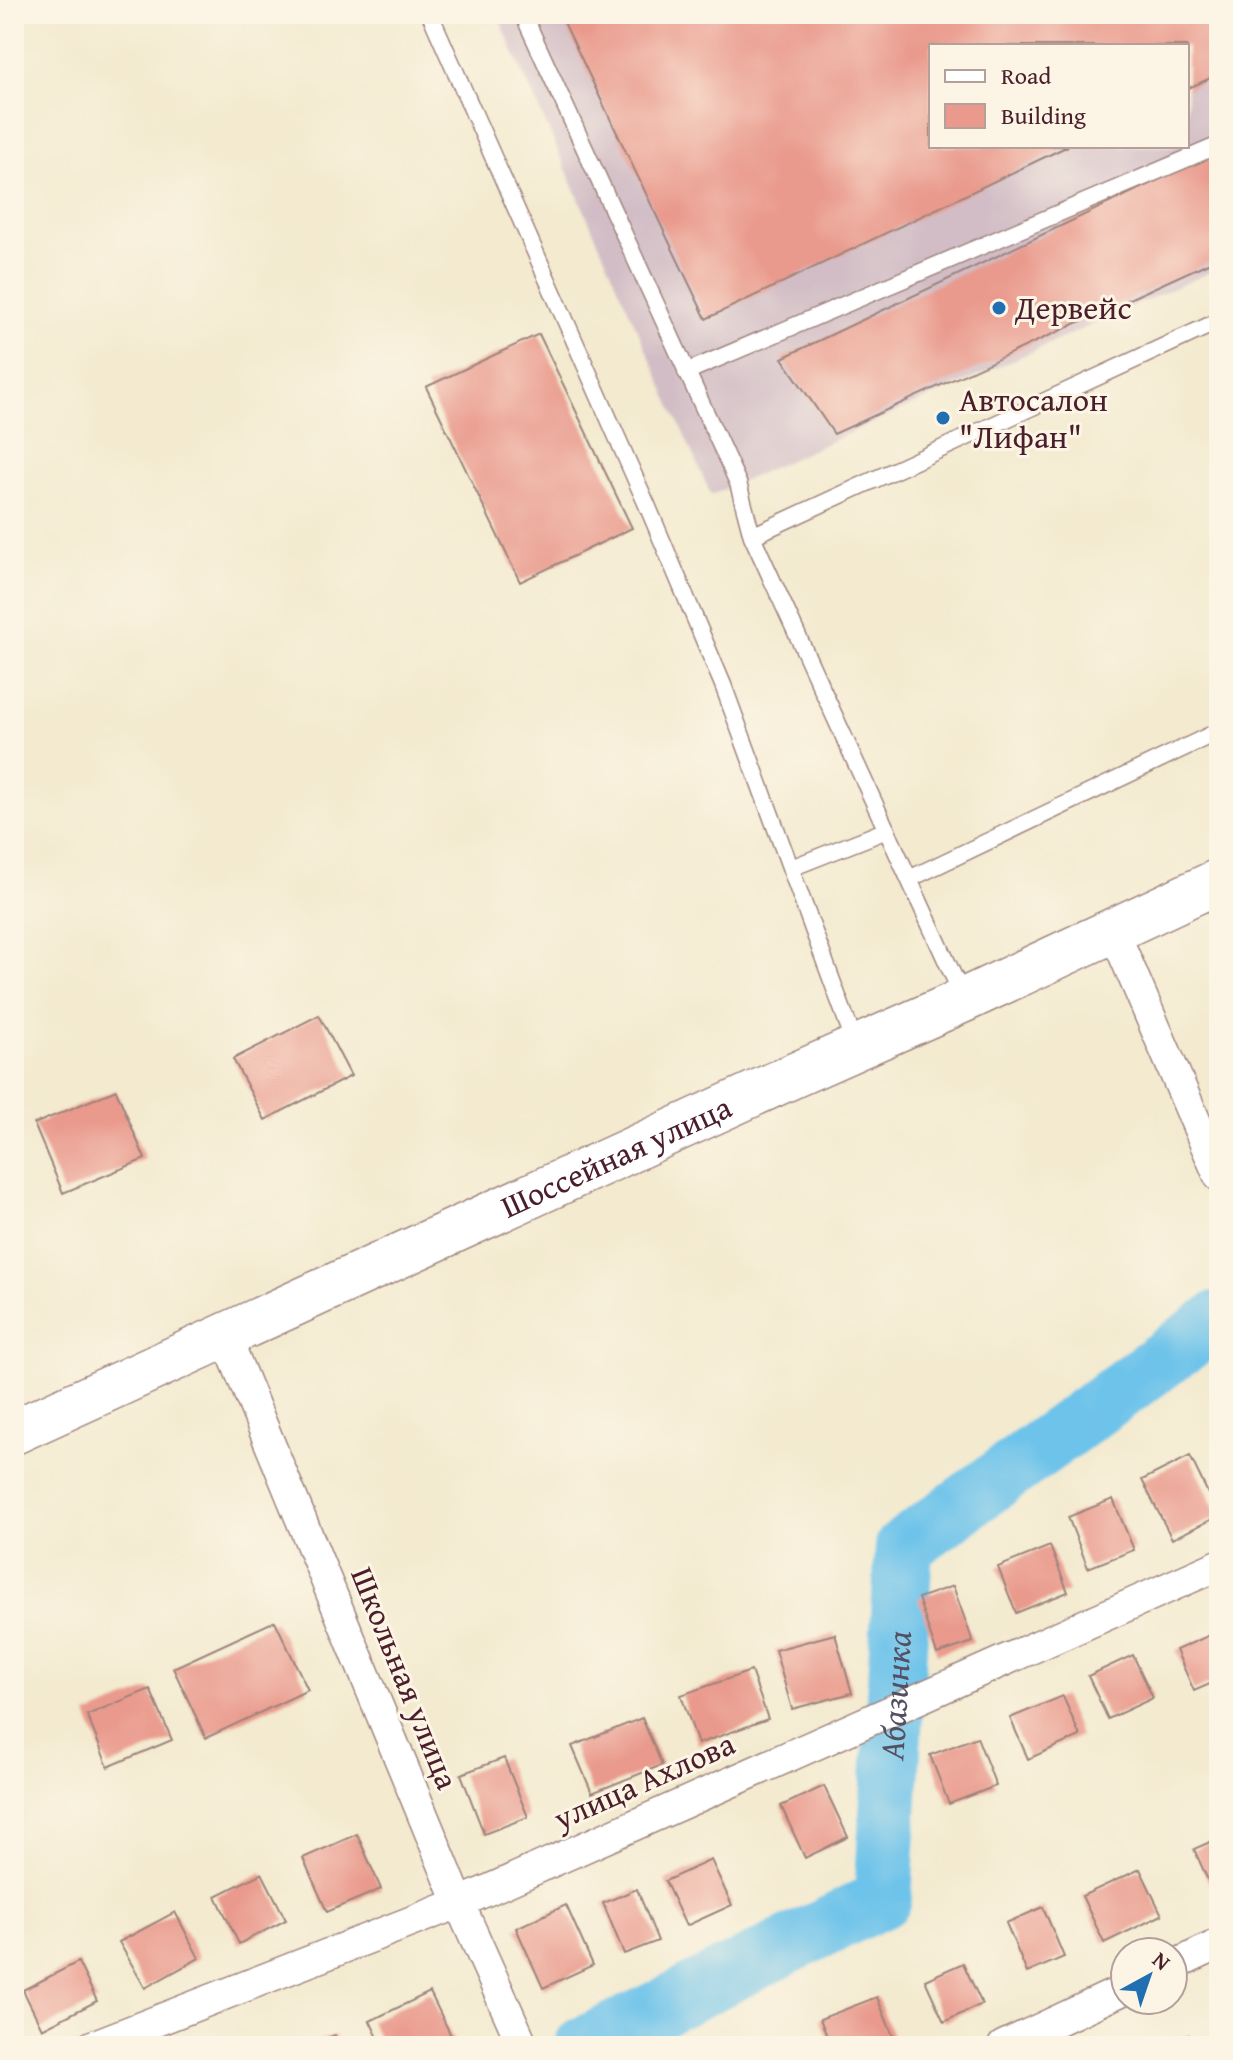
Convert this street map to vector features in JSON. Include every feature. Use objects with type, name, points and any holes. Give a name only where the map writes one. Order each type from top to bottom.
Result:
[{"type":"main road","name":"Шоссейная улица","points":[[14,1450],[228,1343],[857,1047],[1219,881]]},
{"type":"main road","name":"Шоссейная улица","points":[[14,1432],[228,1343],[374,1287],[619,1172],[1219,904]]},
{"type":"street","points":[[1121,948],[1219,1176]]},
{"type":"street","name":"Школьная улица","points":[[228,1343],[459,1903],[523,2046]]},
{"type":"street","name":"улица Ахлова","points":[[92,2046],[459,1903],[1219,1565]]},
{"type":"street","points":[[1189,1958],[1219,1944]]},
{"type":"street","points":[[1003,2046],[1109,1996]]},
{"type":"lane","points":[[430,14],[723,685],[857,1047]]},
{"type":"lane","points":[[523,14],[738,483],[752,536],[964,1000]]},
{"type":"lane","points":[[686,372],[1219,145]]},
{"type":"lane","points":[[752,536],[1219,321]]},
{"type":"lane","points":[[909,879],[1219,731]]},
{"type":"lane","points":[[791,868],[887,830]]},
{"type":"shaded area","points":[[497,14],[1219,14],[1219,268],[711,495]]},
{"type":"building","points":[[560,14],[1219,14],[1219,74],[1189,88],[1189,44],[929,44],[929,148],[1064,148],[706,319]]},
{"type":"building","name":"Дервейс","points":[[1219,151],[1219,258],[834,434],[782,358]]},
{"type":"building","points":[[539,334],[632,528],[520,582],[426,387]]},
{"type":"building","points":[[319,1015],[351,1076],[265,1120],[233,1059]]},
{"type":"building","points":[[116,1090],[145,1159],[63,1193],[34,1124]]},
{"type":"building","points":[[1190,1456],[1219,1516],[1172,1539],[1142,1480]]},
{"type":"building","points":[[1113,1499],[1134,1550],[1088,1568],[1068,1517]]},
{"type":"building","points":[[1050,1546],[1068,1592],[1016,1613],[998,1567]]},
{"type":"building","points":[[953,1586],[973,1642],[937,1654],[918,1598]]},
{"type":"building","points":[[275,1621],[308,1690],[206,1738],[173,1668]]},
{"type":"building","points":[[1219,1631],[1219,1680],[1194,1691],[1176,1650]]},
{"type":"building","points":[[835,1634],[852,1693],[792,1709],[775,1650]]},
{"type":"building","points":[[1133,1655],[1153,1698],[1108,1719],[1088,1676]]},
{"type":"building","points":[[751,1671],[768,1719],[698,1744],[681,1695]]},
{"type":"building","points":[[150,1689],[172,1740],[108,1767],[87,1715]]},
{"type":"building","points":[[1063,1696],[1080,1736],[1028,1759],[1010,1718]]},
{"type":"building","points":[[642,1718],[662,1765],[592,1793],[572,1746]]},
{"type":"building","points":[[977,1737],[996,1786],[949,1804],[930,1755]]},
{"type":"building","points":[[504,1758],[528,1817],[484,1834],[461,1774]]},
{"type":"building","points":[[824,1786],[848,1837],[805,1858],[781,1806]]},
{"type":"building","points":[[357,1834],[381,1889],[327,1912],[303,1858]]},
{"type":"building","points":[[1219,1838],[1219,1892],[1214,1894],[1194,1849]]},
{"type":"building","points":[[711,1860],[732,1905],[686,1926],[665,1881]]},
{"type":"building","points":[[1140,1869],[1162,1915],[1118,1936],[1109,1936],[1109,1941],[1104,1943],[1082,1896]]},
{"type":"building","points":[[262,1873],[286,1920],[239,1944],[216,1896]]},
{"type":"building","points":[[637,1889],[658,1941],[624,1954],[603,1903]]},
{"type":"building","points":[[566,1905],[593,1965],[543,1988],[516,1928]]},
{"type":"building","points":[[1043,1907],[1064,1957],[1027,1973],[1006,1923]]},
{"type":"building","points":[[175,1912],[199,1958],[145,1988],[119,1942]]},
{"type":"building","points":[[78,1962],[97,2001],[42,2029],[23,1990]]},
{"type":"building","points":[[963,1963],[982,2004],[944,2022],[925,1980]]},
{"type":"building","points":[[430,1992],[456,2046],[382,2046],[370,2021]]},
{"type":"building","points":[[877,1997],[897,2046],[831,2046],[820,2019]]},
{"type":"building","points":[[335,2035],[339,2046],[303,2046]]},
{"type":"building","points":[[1189,2035],[1195,2046],[1165,2046]]},
{"type":"waterway","name":"Абазинка","points":[[583,2046],[883,1899],[904,1547],[1219,1319]]},
{"type":"place","name":"Дервейс","points":[[999,308]]},
{"type":"place","name":"Автосалон \"Лифан\"","points":[[943,418]]}]
